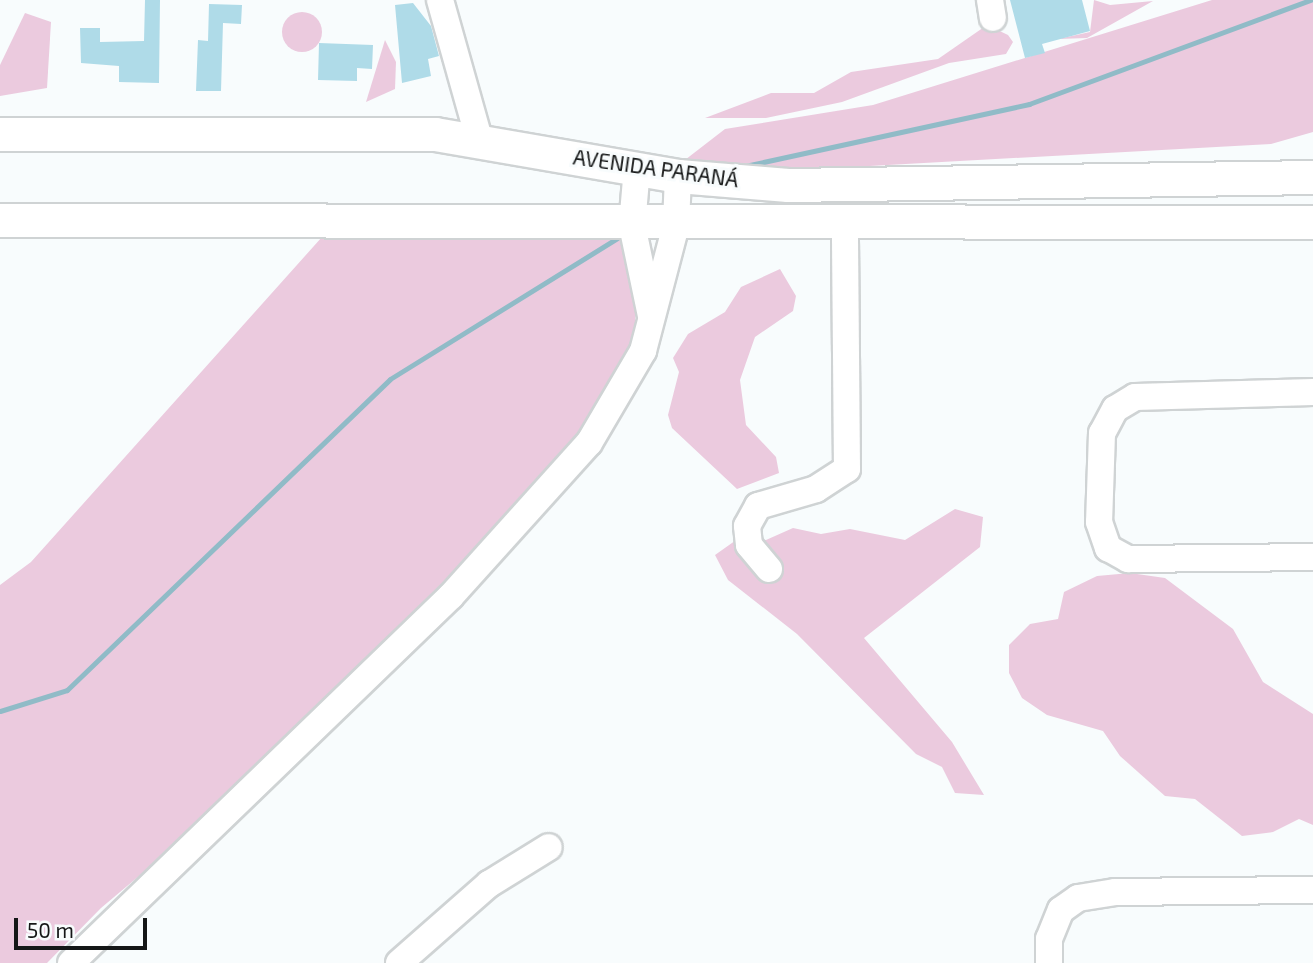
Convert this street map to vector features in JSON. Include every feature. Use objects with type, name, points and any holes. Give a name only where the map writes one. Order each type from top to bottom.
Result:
[{"type":"main road","name":"AVENIDA PARANÁ","points":[[0,134],[479,139],[687,176],[801,184],[1313,177]]},
{"type":"main road","points":[[0,220],[632,225],[1313,222]]},
{"type":"street","points":[[440,0],[479,139]]},
{"type":"street","points":[[637,168],[632,225],[652,321]]},
{"type":"street","points":[[71,963],[451,596],[589,443],[631,375],[652,321],[687,176]]},
{"type":"street","points":[[769,569],[749,545],[747,526],[758,506],[816,489],[846,469],[845,224]]},
{"type":"street","points":[[1313,392],[1135,397],[1115,408],[1102,433],[1099,522],[1108,548],[1128,559],[1313,557]]},
{"type":"street","points":[[399,963],[489,884],[549,847]]},
{"type":"street","points":[[1049,963],[1049,939],[1061,911],[1078,898],[1115,891],[1313,890]]},
{"type":"shaded area","points":[[1094,0],[1110,5],[1153,1],[1087,38],[1058,39],[1090,32]]},
{"type":"shaded area","points":[[1212,0],[1313,0],[1313,132],[1271,144],[760,172],[681,163],[725,129],[873,105]]},
{"type":"shaded area","points":[[302,12],[310,13],[316,18],[321,24],[321,40],[316,46],[310,51],[302,52],[294,51],[288,46],[283,40],[282,32],[283,24],[288,18],[294,13]]},
{"type":"shaded area","points":[[25,13],[51,22],[47,88],[0,96],[0,65]]},
{"type":"shaded area","points":[[987,25],[1008,35],[1013,42],[1006,54],[949,63],[842,102],[766,118],[705,118],[771,93],[814,93],[851,72],[938,59]]},
{"type":"shaded area","points":[[385,40],[396,62],[395,89],[366,102]]},
{"type":"shaded area","points":[[322,237],[628,239],[637,302],[632,353],[575,446],[393,662],[101,908],[47,963],[0,963],[0,585],[31,562]]},
{"type":"shaded area","points":[[780,269],[796,296],[793,311],[755,337],[740,380],[746,425],[776,457],[779,473],[737,489],[672,428],[668,415],[679,372],[673,358],[688,334],[725,312],[741,287]]},
{"type":"shaded area","points":[[955,509],[983,517],[980,547],[864,638],[952,742],[984,795],[955,793],[942,767],[916,754],[797,634],[728,580],[715,555],[739,538],[766,540],[793,528],[821,534],[850,529],[905,540]]},
{"type":"shaded area","points":[[1130,573],[1165,578],[1233,629],[1263,682],[1313,714],[1313,825],[1299,819],[1273,832],[1242,836],[1195,799],[1165,796],[1120,756],[1103,731],[1047,715],[1022,698],[1009,673],[1009,645],[1030,624],[1058,619],[1064,592],[1097,576]]},
{"type":"building","points":[[145,0],[160,0],[159,83],[119,82],[119,66],[81,63],[80,28],[100,28],[100,42],[144,41]]},
{"type":"building","points":[[1010,0],[1082,0],[1090,31],[1042,44],[1045,53],[1025,58]]},
{"type":"building","points":[[413,3],[431,26],[439,56],[428,59],[431,76],[402,83],[395,5]]},
{"type":"building","points":[[209,4],[242,5],[241,24],[223,23],[221,91],[196,91],[198,40],[208,41]]},
{"type":"building","points":[[319,43],[373,45],[372,69],[357,68],[357,81],[318,80]]},
{"type":"waterway","points":[[745,166],[1029,104],[1310,0]]},
{"type":"waterway","points":[[0,711],[67,690],[390,379],[622,235]]}]
